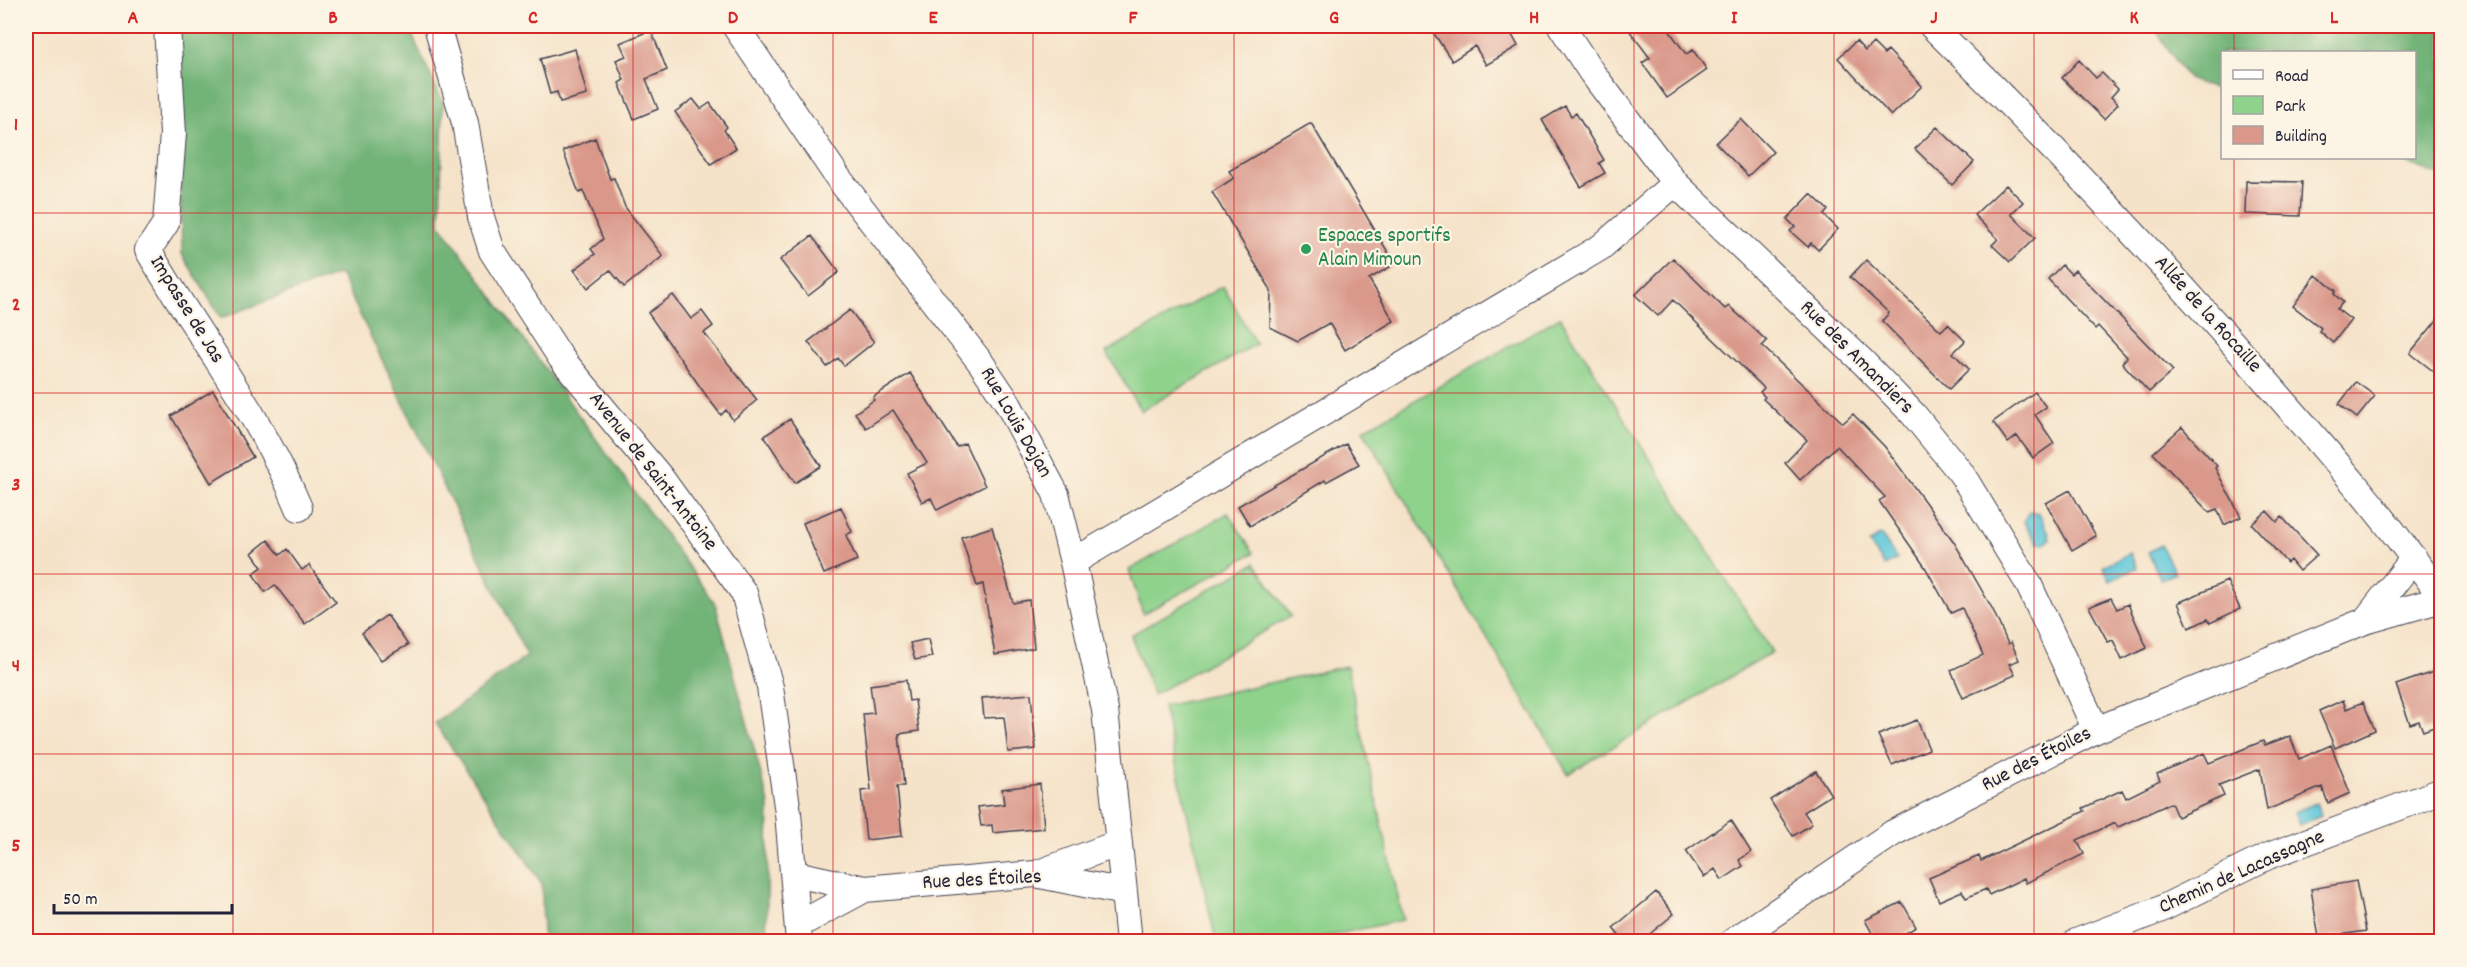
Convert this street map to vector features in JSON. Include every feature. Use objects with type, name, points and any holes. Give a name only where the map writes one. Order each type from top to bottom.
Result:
[{"type":"street","name":"Impasse de Jas","points":[[167,26],[173,134],[166,223],[148,250],[250,411],[289,483],[299,507]]},
{"type":"street","name":"Avenue de Saint-Antoine","points":[[437,26],[465,123],[481,217],[492,251],[561,358],[661,478],[744,593],[770,687],[795,874],[799,933]]},
{"type":"street","name":"Rue Louis Dajan","points":[[735,26],[839,179],[981,363],[1006,400],[1056,494],[1105,710],[1124,891]]},
{"type":"street","name":"Rue des Amandiers","points":[[1561,26],[1592,73],[1675,183],[1863,362],[1914,415],[1961,473],[2028,583],[2096,730]]},
{"type":"street","name":"Allée de la Rocaille","points":[[1932,26],[2059,152],[2221,329],[2369,499],[2442,599]]},
{"type":"street","points":[[1073,562],[1601,247],[1675,183]]},
{"type":"street","points":[[2365,621],[2414,558]]},
{"type":"street","name":"Rue des Étoiles","points":[[1732,942],[1893,833],[2096,730],[2323,641],[2365,621],[2442,599]]},
{"type":"street","name":"Chemin de Lacassagne","points":[[2076,942],[2159,910],[2266,857],[2442,791]]},
{"type":"street","points":[[1035,874],[1119,843]]},
{"type":"street","points":[[795,874],[864,889]]},
{"type":"street","name":"Rue des Étoiles","points":[[799,933],[864,889],[1035,874],[1124,891]]},
{"type":"street","points":[[1124,891],[1129,942]]},
{"type":"green space","points":[[177,26],[408,26],[443,103],[440,224],[715,603],[769,804],[766,941],[543,941],[542,884],[435,723],[527,656],[340,274],[221,318],[182,254]]},
{"type":"green space","points":[[2153,26],[2441,26],[2441,176],[2397,159],[2416,159],[2416,51],[2221,51],[2221,92],[2188,79]]},
{"type":"green space","points":[[1223,286],[1256,344],[1141,411],[1106,352]]},
{"type":"green space","points":[[1560,317],[1772,652],[1568,774],[1363,430]]},
{"type":"green space","points":[[1228,513],[1254,553],[1143,614],[1129,570]]},
{"type":"green space","points":[[1255,563],[1291,616],[1153,695],[1131,635]]},
{"type":"green space","points":[[1347,666],[1403,920],[1305,941],[1216,941],[1163,706]]},
{"type":"water","points":[[2029,512],[2039,514],[2049,533],[2050,539],[2045,544],[2037,543],[2024,522]]},
{"type":"water","points":[[1881,535],[1897,559],[1885,566],[1869,543]]},
{"type":"water","points":[[2161,545],[2175,573],[2161,580],[2148,552]]},
{"type":"water","points":[[2130,553],[2137,568],[2110,581],[2103,566]]},
{"type":"water","points":[[2316,803],[2321,816],[2299,825],[2294,812]]},
{"type":"building","points":[[1429,26],[1507,26],[1518,46],[1486,65],[1475,46],[1452,61]]},
{"type":"building","points":[[1626,26],[1666,26],[1686,54],[1693,50],[1707,70],[1667,98],[1642,63],[1650,58]]},
{"type":"building","points":[[651,30],[667,70],[646,79],[658,109],[634,119],[619,83],[624,80],[616,60],[626,56],[620,43]]},
{"type":"building","points":[[1856,41],[1865,51],[1873,43],[1884,54],[1888,50],[1922,86],[1891,116],[1838,58]]},
{"type":"building","points":[[575,49],[587,95],[560,102],[557,92],[550,94],[540,59]]},
{"type":"building","points":[[2079,60],[2096,78],[2102,73],[2118,89],[2111,97],[2118,104],[2104,119],[2062,78]]},
{"type":"building","points":[[693,99],[701,109],[710,103],[727,127],[724,130],[736,148],[711,164],[675,112]]},
{"type":"building","points":[[1565,106],[1571,116],[1576,113],[1604,160],[1599,163],[1605,173],[1581,187],[1542,120]]},
{"type":"building","points":[[1741,119],[1773,152],[1748,176],[1716,143]]},
{"type":"building","points":[[1311,123],[1395,264],[1369,279],[1394,321],[1345,350],[1329,323],[1298,341],[1270,327],[1271,290],[1212,192],[1234,178],[1229,171]]},
{"type":"building","points":[[1937,127],[1974,162],[1952,185],[1915,149]]},
{"type":"building","points":[[595,138],[610,179],[614,178],[625,207],[663,256],[624,287],[610,270],[588,288],[574,270],[595,254],[591,249],[603,239],[583,191],[579,193],[563,151]]},
{"type":"building","points":[[2246,181],[2302,182],[2300,216],[2245,214]]},
{"type":"building","points":[[2006,185],[2023,202],[2011,214],[2035,238],[2010,262],[1992,245],[1998,239],[1974,215]]},
{"type":"building","points":[[1811,194],[1828,210],[1824,215],[1838,229],[1818,250],[1811,243],[1808,247],[1790,231],[1795,227],[1787,219]]},
{"type":"building","points":[[812,236],[839,272],[808,296],[780,260]]},
{"type":"building","points":[[1673,258],[1725,309],[1729,306],[1767,341],[1762,346],[1843,423],[1853,414],[1885,447],[1954,542],[1993,610],[2008,644],[2011,642],[2019,660],[2009,664],[2015,675],[1963,698],[1951,670],[1983,655],[1962,608],[1951,613],[1925,567],[1879,501],[1885,497],[1837,446],[1800,480],[1785,463],[1807,440],[1763,399],[1765,397],[1760,392],[1764,388],[1673,300],[1658,316],[1635,295]]},
{"type":"building","points":[[1866,260],[1941,331],[1948,324],[1965,341],[1953,353],[1969,369],[1949,389],[1882,321],[1889,313],[1850,277]]},
{"type":"building","points":[[2062,265],[2071,274],[2075,270],[2173,371],[2149,392],[2122,363],[2127,357],[2098,326],[2095,329],[2048,279]]},
{"type":"building","points":[[2316,275],[2336,291],[2334,294],[2343,302],[2337,309],[2351,320],[2333,343],[2319,331],[2321,328],[2293,306]]},
{"type":"building","points":[[673,295],[691,319],[702,311],[713,326],[704,333],[757,400],[733,420],[726,410],[721,415],[648,313]]},
{"type":"building","points":[[850,310],[874,342],[844,366],[838,358],[827,367],[808,342]]},
{"type":"building","points":[[2442,314],[2442,378],[2410,353]]},
{"type":"building","points":[[910,373],[957,447],[965,443],[985,486],[937,510],[931,498],[922,502],[907,473],[927,463],[893,410],[866,428],[855,413],[874,400],[873,397]]},
{"type":"building","points":[[2356,382],[2375,396],[2357,418],[2339,404]]},
{"type":"building","points":[[213,390],[253,457],[211,483],[171,416]]},
{"type":"building","points":[[2035,392],[2046,407],[2035,415],[2054,443],[2033,458],[2017,436],[2008,443],[1993,422]]},
{"type":"building","points":[[790,419],[821,466],[795,483],[764,436]]},
{"type":"building","points":[[2182,427],[2217,466],[2215,468],[2241,517],[2224,525],[2217,509],[2209,512],[2153,453]]},
{"type":"building","points":[[1346,444],[1359,464],[1326,482],[1325,480],[1250,526],[1238,506]]},
{"type":"building","points":[[2070,490],[2096,536],[2072,550],[2046,503]]},
{"type":"building","points":[[841,507],[852,532],[846,535],[857,560],[824,574],[803,523]]},
{"type":"building","points":[[2267,511],[2277,522],[2282,517],[2317,555],[2299,571],[2290,560],[2287,563],[2252,524]]},
{"type":"building","points":[[992,527],[1013,603],[1029,600],[1034,648],[995,655],[983,584],[977,586],[961,537]]},
{"type":"building","points":[[268,540],[280,555],[287,549],[302,570],[309,565],[336,602],[305,624],[275,585],[265,592],[253,574],[262,567],[252,553]]},
{"type":"building","points":[[2227,581],[2240,609],[2210,623],[2208,619],[2189,628],[2178,603]]},
{"type":"building","points":[[2111,598],[2117,609],[2128,604],[2147,648],[2122,660],[2113,640],[2108,642],[2089,607]]},
{"type":"building","points":[[387,615],[408,645],[381,660],[362,633]]},
{"type":"building","points":[[928,639],[932,657],[915,660],[910,643]]},
{"type":"building","points":[[2436,671],[2442,685],[2442,724],[2423,731],[2419,721],[2410,724],[2396,685]]},
{"type":"building","points":[[906,680],[909,701],[915,700],[919,731],[899,734],[904,786],[897,786],[902,836],[866,840],[861,791],[871,790],[863,714],[874,713],[870,685]]},
{"type":"building","points":[[1031,694],[1036,749],[1008,752],[1004,717],[984,718],[982,698]]},
{"type":"building","points":[[2343,700],[2346,709],[2363,702],[2375,730],[2335,748],[2319,711]]},
{"type":"building","points":[[1917,720],[1929,749],[1892,765],[1878,735]]},
{"type":"building","points":[[2290,736],[2299,759],[2331,745],[2350,793],[2328,803],[2322,787],[2267,810],[2260,769],[2219,785],[2224,796],[2177,817],[2171,803],[2118,827],[2115,823],[2077,840],[2084,854],[2026,883],[2024,878],[1989,895],[1986,889],[1966,898],[1962,891],[1939,901],[1929,878],[1979,856],[1981,861],[2085,811],[2083,808],[2122,790],[2126,798],[2160,781],[2157,774],[2204,753],[2209,763],[2263,741],[2265,745]]},
{"type":"building","points":[[1816,771],[1831,795],[1804,812],[1812,824],[1793,836],[1770,800]]},
{"type":"building","points":[[1040,784],[1044,828],[993,833],[992,825],[981,826],[978,807],[1004,804],[1002,789]]},
{"type":"building","points":[[1731,820],[1751,852],[1739,860],[1743,866],[1722,880],[1715,869],[1704,877],[1686,851]]},
{"type":"building","points":[[2356,881],[2366,931],[2319,938],[2311,889]]},
{"type":"building","points":[[1656,892],[1674,914],[1640,942],[1624,942],[1613,928]]},
{"type":"building","points":[[1902,902],[1916,927],[1891,942],[1877,942],[1865,920]]},
{"type":"place","name":"Espaces sportifs Alain Mimoun","points":[[1306,249]]}]
